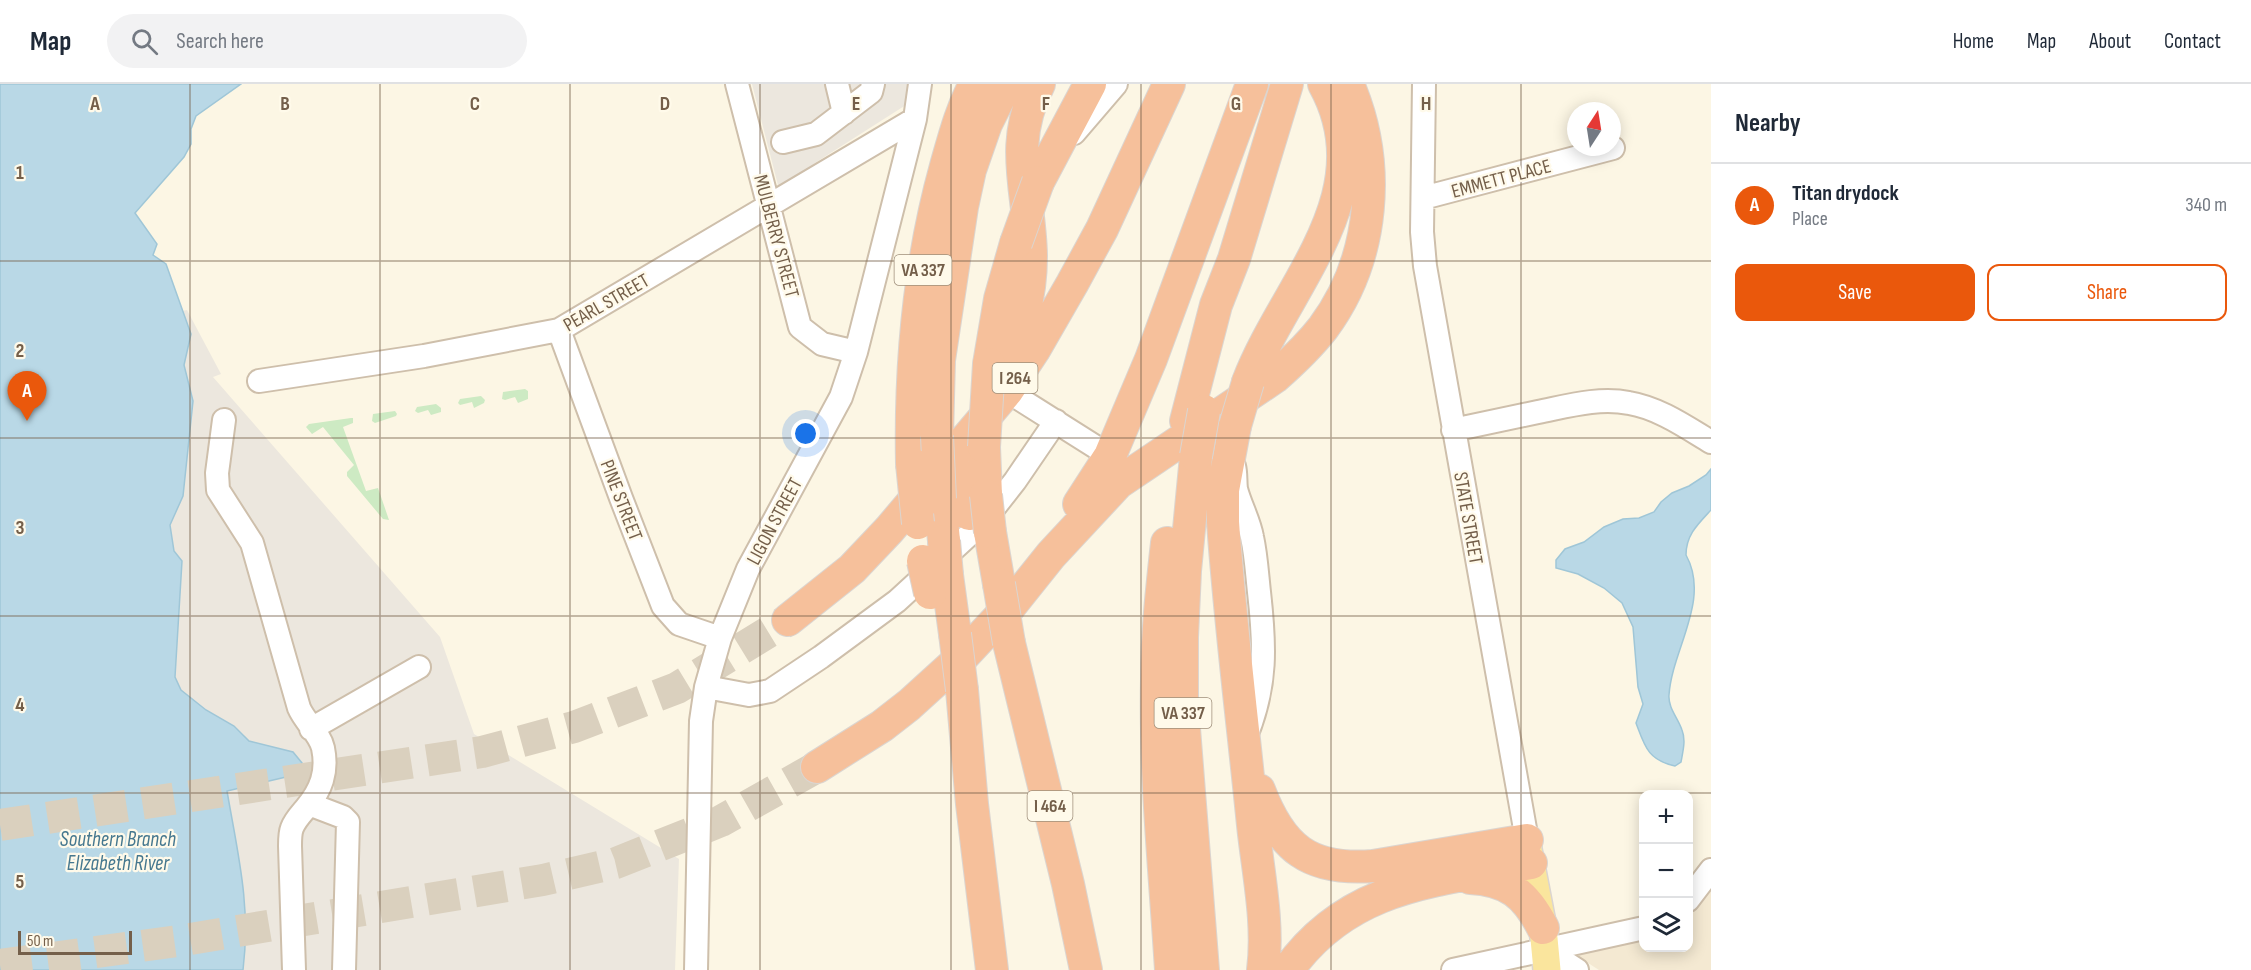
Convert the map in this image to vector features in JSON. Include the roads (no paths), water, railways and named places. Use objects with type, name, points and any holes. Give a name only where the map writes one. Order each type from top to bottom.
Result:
[{"type":"highway","name":"VA 337","points":[[975,84],[957,126],[935,204],[924,262],[914,353],[923,495],[957,695],[992,970]]},
{"type":"highway","points":[[923,495],[944,426],[947,304],[953,255],[970,170],[986,124],[1006,84]]},
{"type":"highway","points":[[923,495],[1005,363],[1020,328],[1030,280],[1031,254],[1021,171],[1022,152],[1026,116],[1039,84]]},
{"type":"highway","points":[[980,522],[989,364],[1000,298],[1016,243],[1043,171],[1090,84]]},
{"type":"highway","name":"I 264","points":[[788,620],[852,568],[923,495],[1007,391],[1034,350],[1102,229],[1169,84]]},
{"type":"highway","points":[[1051,555],[1110,456],[1151,359],[1252,84]]},
{"type":"highway","name":"VA 337","points":[[1203,970],[1182,704],[1187,461],[1195,416],[1228,308],[1234,259],[1287,84]]},
{"type":"highway","points":[[1263,970],[1263,912],[1223,522],[1223,490],[1233,433],[1248,382],[1259,356],[1325,236],[1339,196],[1343,161],[1341,137],[1336,114],[1323,84]]},
{"type":"highway","points":[[817,767],[882,726],[938,681],[1011,605],[1051,555],[1118,483],[1275,377],[1324,326],[1354,268],[1364,233],[1369,200],[1366,143],[1348,84]]},
{"type":"highway","points":[[944,426],[960,475],[980,522]]},
{"type":"highway","points":[[1171,970],[1162,824],[1157,678],[1162,585],[1187,461]]},
{"type":"highway","name":"I 464","points":[[980,522],[994,591],[1009,643],[1068,884],[1086,970]]},
{"type":"highway","points":[[1245,749],[1269,818],[1279,833],[1295,848],[1314,859],[1334,866],[1354,868],[1529,851]]},
{"type":"highway","points":[[1288,970],[1300,953],[1321,932],[1338,918],[1366,902],[1393,891],[1454,878],[1529,851]]},
{"type":"highway","points":[[1454,878],[1490,880],[1506,886],[1527,902],[1545,949]]},
{"type":"main road","name":"STATE STREET","points":[[1529,851],[1545,949]]},
{"type":"street","name":"MULBERRY STREET","points":[[737,84],[800,327],[822,344],[856,352]]},
{"type":"street","points":[[837,84],[844,113]]},
{"type":"street","points":[[783,142],[816,134],[870,92],[873,84]]},
{"type":"street","name":"LIGON STREET","points":[[696,970],[701,721],[706,687],[720,638],[748,569],[841,398],[856,352],[915,119],[920,84]]},
{"type":"street","points":[[1043,171],[1116,84]]},
{"type":"street","points":[[1072,284],[1110,180],[1152,84]]},
{"type":"street","name":"STATE STREET","points":[[1424,84],[1422,232],[1425,266],[1529,851]]},
{"type":"street","name":"PEARL STREET","points":[[258,381],[424,356],[559,330],[915,119]]},
{"type":"street","name":"EMMETT PLACE","points":[[1423,198],[1583,156]]},
{"type":"street","name":"PINE STREET","points":[[559,330],[616,487],[663,606],[679,624],[720,638]]},
{"type":"street","points":[[1007,391],[1110,456]]},
{"type":"street","points":[[1453,430],[1578,404],[1610,400],[1649,409],[1690,428],[1708,441]]},
{"type":"street","points":[[224,420],[217,474],[218,490],[252,543],[299,708],[323,746],[325,765],[320,790],[291,830],[294,970]]},
{"type":"street","points":[[706,687],[749,695],[770,691],[897,601],[963,541],[996,507],[1056,421]]},
{"type":"street","points":[[311,729],[419,667]]},
{"type":"street","points":[[309,804],[343,817],[348,822],[344,970]]},
{"type":"street","points":[[1690,898],[1711,870]]},
{"type":"street","points":[[1453,970],[1639,929]]},
{"type":"street","points":[[1545,949],[1577,970]]},
{"type":"water","name":"Southern Branch Elizabeth River","points":[[0,84],[241,84],[196,116],[191,129],[191,144],[184,157],[135,213],[157,244],[153,255],[166,264],[191,334],[184,365],[193,401],[183,496],[170,525],[174,551],[182,561],[175,677],[181,690],[206,710],[234,726],[249,741],[293,752],[302,763],[299,771],[286,777],[227,791],[244,902],[243,970],[0,970]]},
{"type":"water","points":[[1711,469],[1711,510],[1694,530],[1688,542],[1686,555],[1693,572],[1692,607],[1676,660],[1669,695],[1670,704],[1684,738],[1681,762],[1675,766],[1653,756],[1642,739],[1636,723],[1643,704],[1638,687],[1633,627],[1622,603],[1604,588],[1578,574],[1556,568],[1556,560],[1565,549],[1584,542],[1604,527],[1623,519],[1639,518],[1654,512],[1672,493],[1689,486]]},
{"type":"tunnel","points":[[0,825],[482,752],[574,727],[677,688],[788,620]]},
{"type":"tunnel","points":[[0,965],[178,941],[543,880],[616,863],[721,821],[817,767]]},
{"type":"place","name":"Titan drydock","points":[[27,421]]}]
